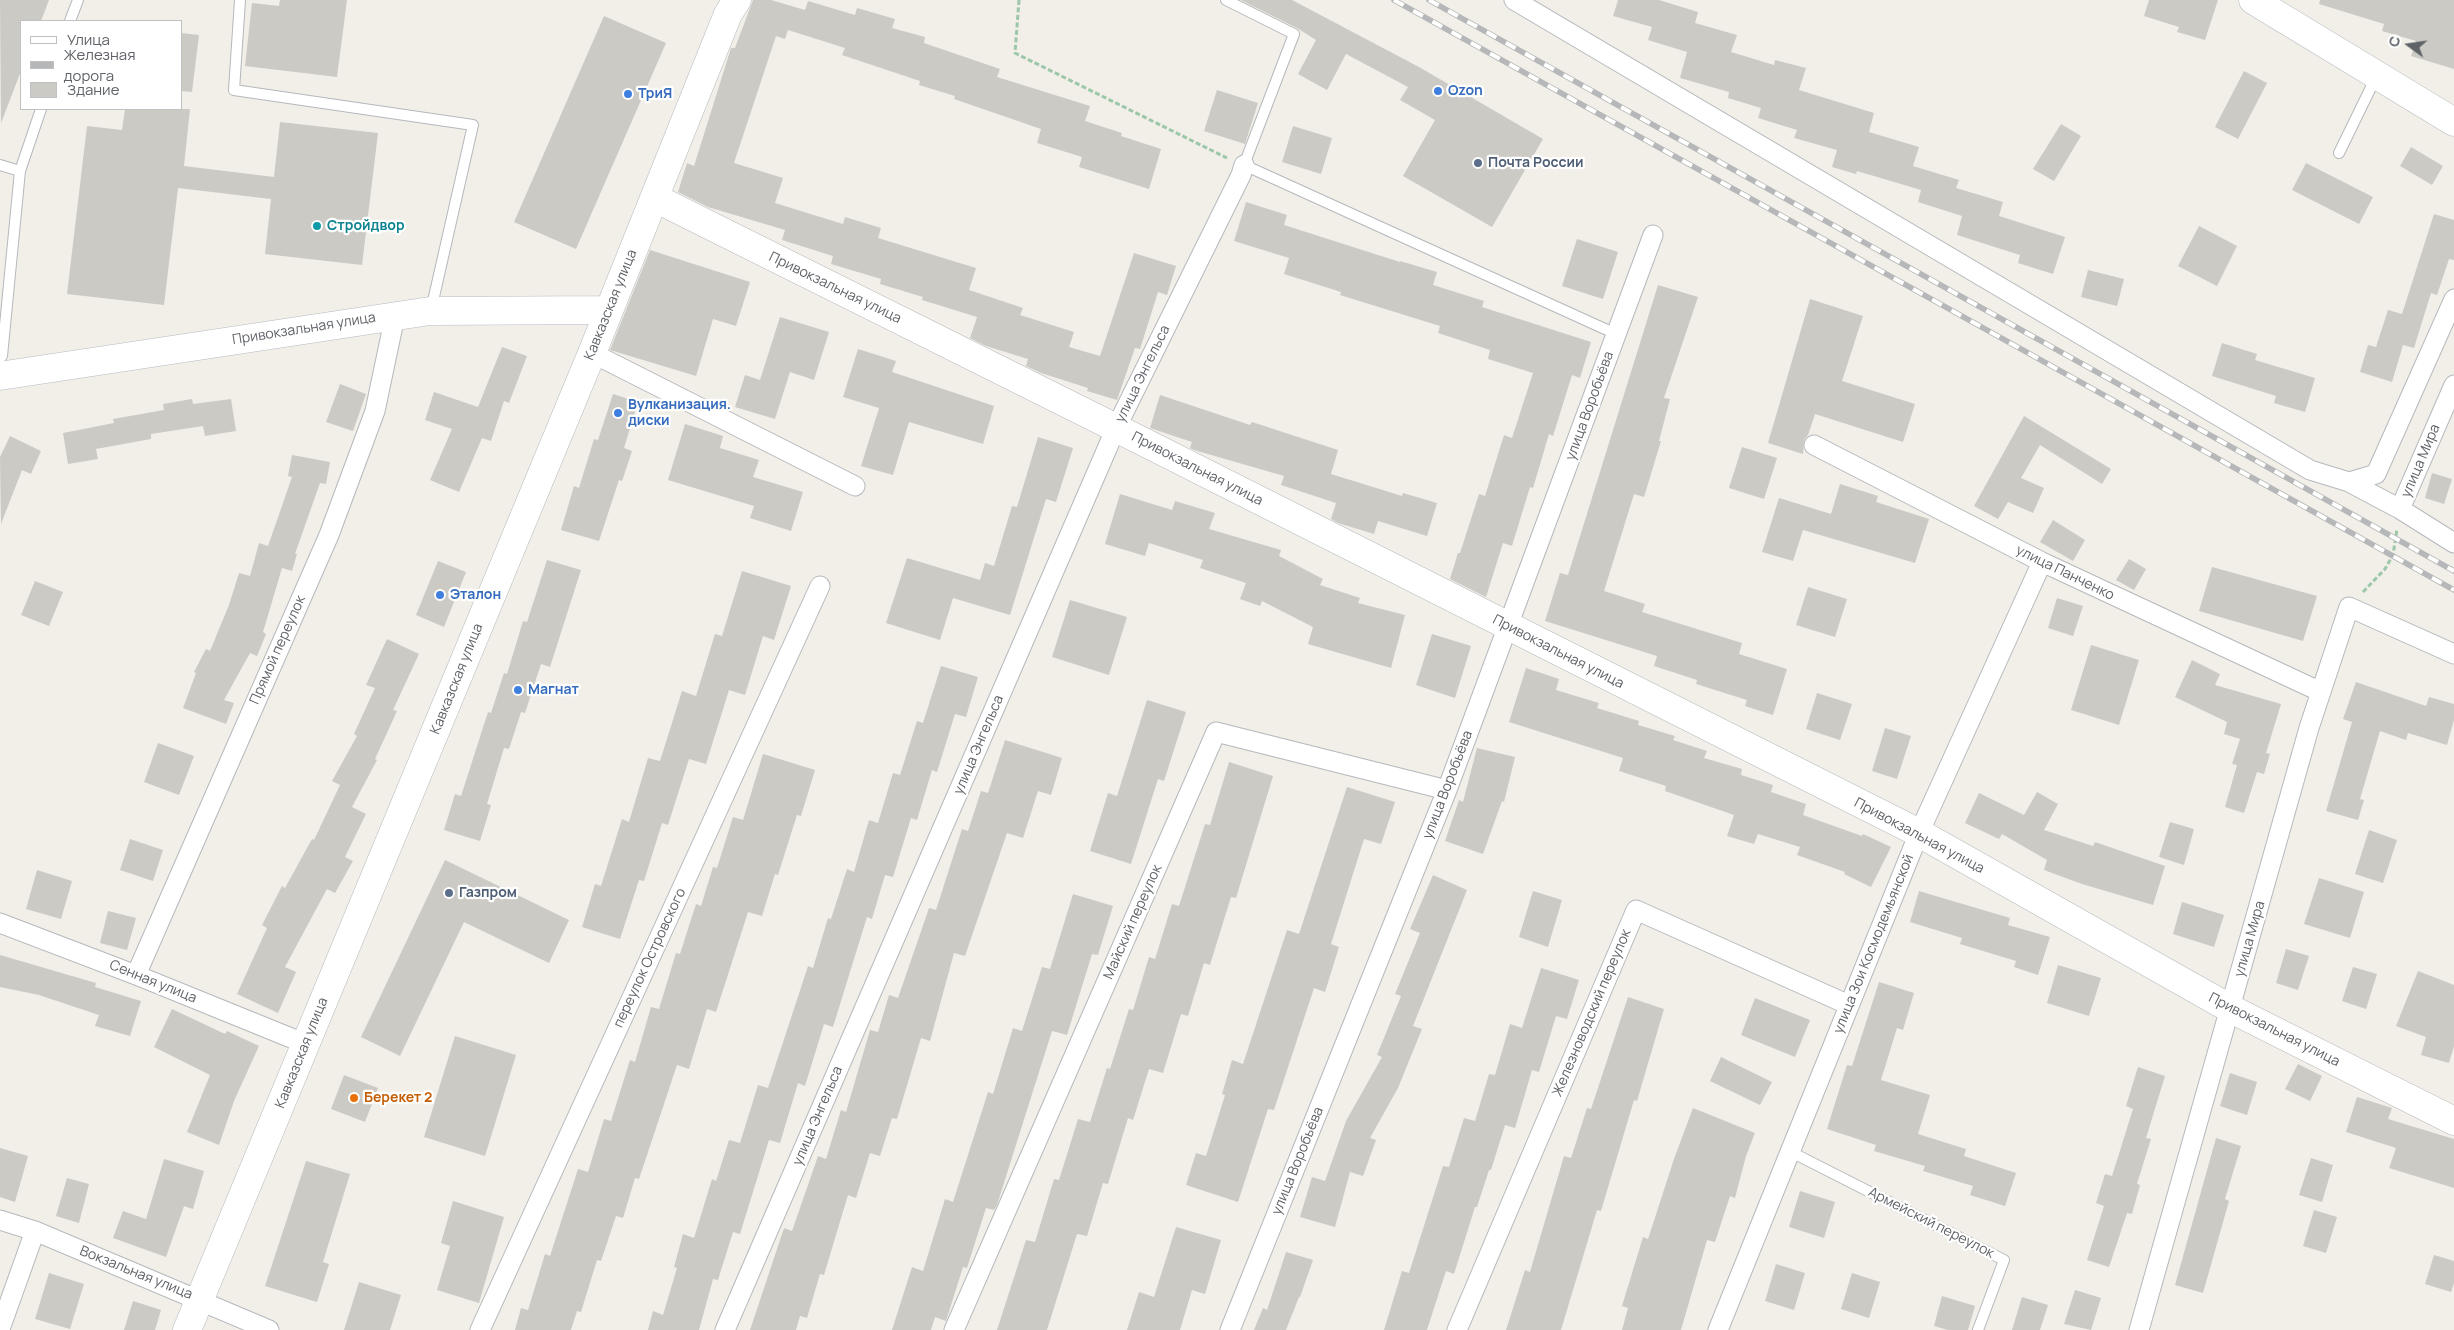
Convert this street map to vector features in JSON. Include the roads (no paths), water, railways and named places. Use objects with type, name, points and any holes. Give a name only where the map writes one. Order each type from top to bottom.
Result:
[{"type":"street","name":"Кавказская улица","points":[[187,1330],[592,353],[728,14],[737,0]]},
{"type":"street","points":[[1514,0],[2310,470],[2350,482],[2400,509],[2454,543]]},
{"type":"street","points":[[2253,0],[2454,122]]},
{"type":"street","name":"улица Энгельса","points":[[725,1330],[1116,428],[1241,175],[1244,165]]},
{"type":"street","name":"Привокзальная улица","points":[[655,198],[1919,833],[2231,1009],[2454,1121]]},
{"type":"street","name":"улица Воробьёва","points":[[1230,1330],[1447,790],[1653,235]]},
{"type":"street","points":[[2350,482],[2376,474],[2454,299]]},
{"type":"street","name":"Привокзальная улица","points":[[0,376],[430,311],[609,310]]},
{"type":"street","name":"Прямой переулок","points":[[136,974],[329,535],[375,411],[395,316]]},
{"type":"street","points":[[592,353],[855,486]]},
{"type":"street","name":"улица Мира","points":[[2400,509],[2454,384]]},
{"type":"street","name":"улица Панченко","points":[[1814,445],[2042,562],[2321,692]]},
{"type":"street","name":"улица Зои Космодемьянской","points":[[1718,1330],[1919,833],[2042,562]]},
{"type":"street","name":"переулок Островского","points":[[480,1330],[820,586]]},
{"type":"street","name":"улица Мира","points":[[2139,1330],[2321,692],[2349,607],[2454,654]]},
{"type":"street","name":"Майский переулок","points":[[954,1330],[1216,732],[1447,790]]},
{"type":"street","name":"Железноводский переулок","points":[[1457,1330],[1636,910],[1849,1005]]},
{"type":"street","name":"Сенная улица","points":[[0,923],[136,974],[306,1044]]},
{"type":"street","name":"Вокзальная улица","points":[[0,1220],[35,1231],[270,1330]]},
{"type":"street","points":[[0,1329],[35,1231]]},
{"type":"lane","points":[[70,20],[78,0]]},
{"type":"lane","points":[[240,0],[234,90],[473,124],[430,311]]},
{"type":"lane","points":[[1226,0],[1294,34],[1244,165],[1616,334]]},
{"type":"lane","points":[[2339,153],[2377,75]]},
{"type":"lane","points":[[0,358],[2,356],[20,171],[41,110]]},
{"type":"lane","points":[[0,165],[20,171]]},
{"type":"lane","name":"Армейский переулок","points":[[1791,1152],[2004,1260],[1978,1330]]},
{"type":"railway","points":[[1394,0],[2454,590]]},
{"type":"railway","points":[[1429,0],[2454,571]]},
{"type":"place","name":"Ozon","points":[[1438,91]]},
{"type":"place","name":"ТриЯ","points":[[628,94]]},
{"type":"place","name":"Почта России","points":[[1478,163]]},
{"type":"place","name":"Стройдвор","points":[[317,226]]},
{"type":"place","name":"Вулканизация. диски","points":[[618,413]]},
{"type":"place","name":"Эталон","points":[[440,595]]},
{"type":"place","name":"Магнат","points":[[518,690]]},
{"type":"place","name":"Газпром","points":[[449,893]]},
{"type":"place","name":"Берекет 2","points":[[354,1098]]}]
